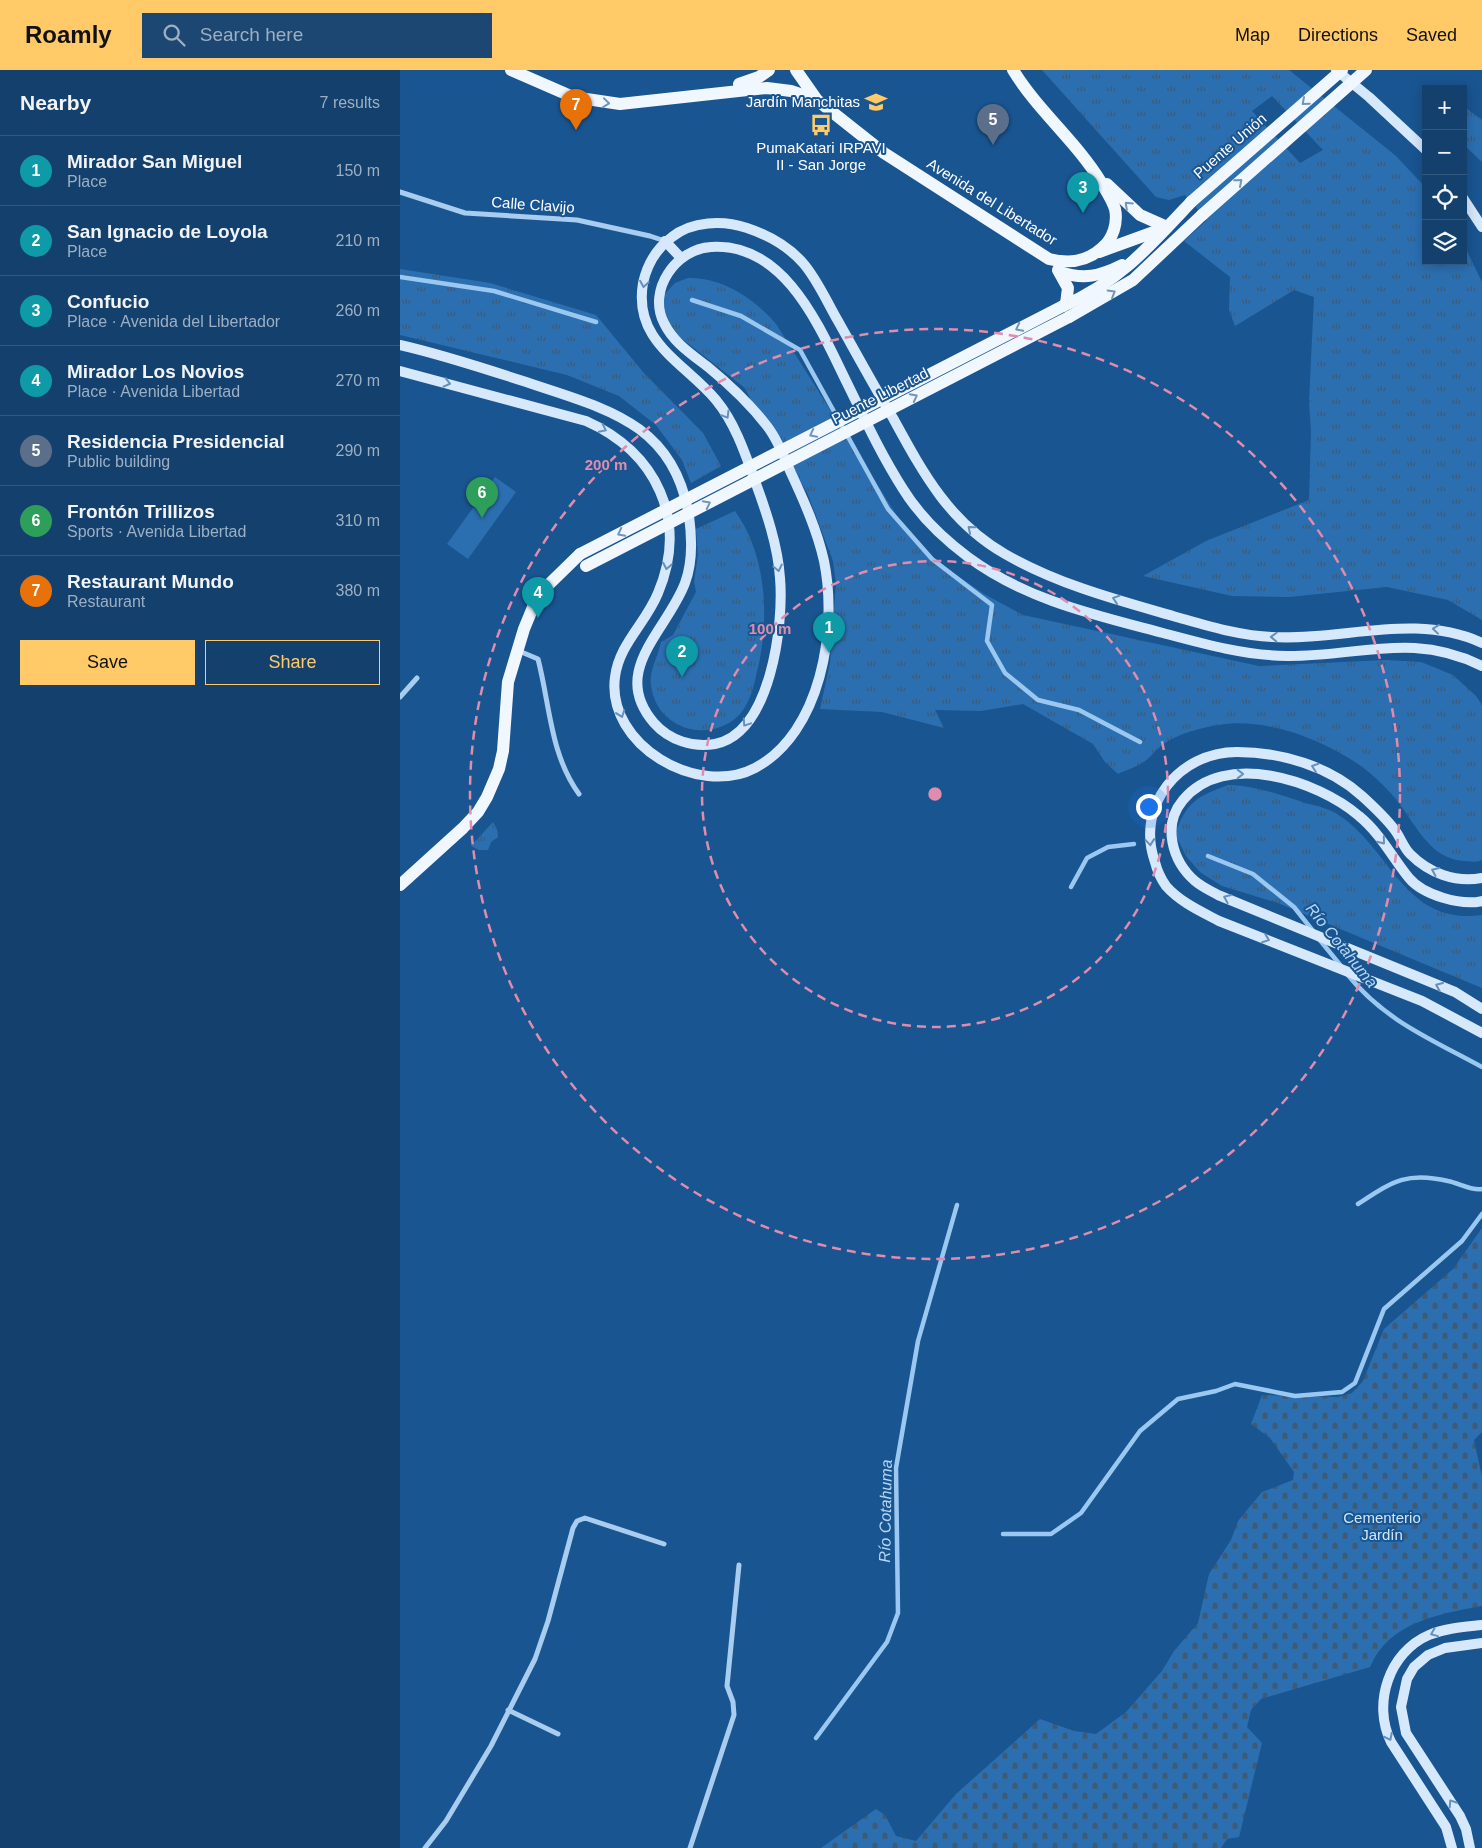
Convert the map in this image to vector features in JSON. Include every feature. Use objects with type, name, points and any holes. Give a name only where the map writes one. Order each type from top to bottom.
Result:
[{"type":"main road","points":[[511,70],[573,97],[620,104],[734,88],[791,90],[817,100]]},
{"type":"main road","points":[[734,88],[752,70]]},
{"type":"main road","points":[[734,88],[759,77],[768,70]]},
{"type":"main road","points":[[796,70],[817,100]]},
{"type":"main road","name":"Avenida del Libertador","points":[[817,100],[884,153],[1049,259],[1066,263],[1076,262],[1096,253],[1111,236],[1116,218],[1111,199],[1096,173],[1013,70]]},
{"type":"main road","points":[[1336,70],[1369,97],[1422,146]]},
{"type":"main road","name":"Puente Unión","points":[[1145,253],[1191,202],[1342,70]]},
{"type":"main road","points":[[1060,272],[1076,277],[1096,276],[1178,239],[1202,215],[1366,70]]},
{"type":"main road","points":[[1096,173],[1140,215],[1167,227]]},
{"type":"main road","points":[[1467,204],[1482,227]]},
{"type":"main road","points":[[400,345],[445,355],[602,407],[629,422],[653,440],[668,459],[685,492],[691,526],[691,554],[684,585],[645,651],[639,669],[637,684],[640,700],[648,716],[662,732],[678,740],[698,745],[721,743],[740,733],[755,710],[770,678],[778,631],[780,578],[763,504],[744,451],[732,425],[718,403],[694,377],[673,360],[657,341],[642,314],[646,269],[665,241],[680,231],[706,224],[734,224],[770,236],[803,263],[918,466],[941,500],[968,527],[1002,553],[1086,590],[1142,608],[1236,632],[1271,638],[1407,628],[1438,629],[1459,633],[1482,643]]},
{"type":"main road","points":[[1096,253],[1167,227]]},
{"type":"main road","name":"Puente Libertad","points":[[400,885],[463,828],[478,812],[487,797],[499,769],[503,751],[508,682],[516,649],[538,595],[580,554],[1066,309],[1133,280],[1178,239]]},
{"type":"main road","points":[[665,241],[681,258]]},
{"type":"main road","points":[[400,371],[586,421],[608,431],[628,445],[656,480],[665,502],[669,550],[659,592],[622,652],[617,668],[615,694],[621,717],[629,732],[646,748],[668,763],[690,772],[723,778],[750,771],[772,757],[794,735],[808,711],[820,674],[827,639],[828,598],[825,564],[811,518],[773,433],[750,404],[689,353],[662,321],[658,304],[658,289],[681,258],[696,249],[712,247],[740,248],[756,256],[778,273],[800,296],[820,330],[884,459],[907,496],[928,520],[960,550],[998,577],[1067,607],[1218,649],[1292,656],[1406,646],[1433,648],[1482,666]]},
{"type":"main road","name":"Puente Libertad","points":[[568,566],[586,566],[1066,309],[1108,282],[1145,253]]},
{"type":"main road","points":[[1049,259],[1060,272],[1068,288],[1066,309]]},
{"type":"main road","points":[[1482,878],[1460,879],[1429,870],[1409,853],[1394,828],[1356,790],[1327,771],[1295,760],[1236,752],[1208,757],[1185,767],[1169,780],[1156,801],[1149,829],[1151,851],[1165,885],[1179,898],[1219,921],[1356,973],[1422,1001],[1482,1033]]},
{"type":"main road","points":[[1482,901],[1457,902],[1410,880],[1378,836],[1360,816],[1340,802],[1311,787],[1280,778],[1253,774],[1228,774],[1207,780],[1194,788],[1177,808],[1171,836],[1178,859],[1186,872],[1196,882],[1218,895],[1455,992],[1482,1009]]},
{"type":"main road","points":[[1452,1848],[1446,1827],[1385,1730],[1382,1712],[1385,1690],[1391,1672],[1399,1658],[1414,1643],[1442,1630],[1482,1624]]},
{"type":"main road","points":[[1470,1848],[1466,1829],[1460,1816],[1406,1733],[1402,1713],[1404,1692],[1414,1667],[1428,1656],[1445,1648],[1482,1643]]},
{"type":"main road","points":[[1385,1690],[1404,1692]]},
{"type":"street","name":"Calle Clavijo","points":[[400,192],[465,213],[576,220],[665,241]]},
{"type":"street","points":[[516,649],[538,659],[558,750],[568,778],[579,794]]},
{"type":"street","points":[[400,697],[417,678]]},
{"type":"street","points":[[425,1848],[446,1821],[491,1746],[540,1644],[573,1528],[578,1521],[585,1518],[664,1544]]},
{"type":"street","points":[[690,1848],[734,1715],[733,1702],[727,1686],[739,1565]]},
{"type":"street","points":[[508,1710],[558,1734]]},
{"type":"green space","points":[[1042,70],[1289,70],[1396,156],[1422,184],[1422,265],[1467,265],[1467,251],[1482,282],[1482,620],[1448,600],[1387,587],[1289,597],[1232,596],[1143,576],[1206,541],[1309,500],[1311,431],[1309,402],[1314,297],[1294,290],[1235,326],[1229,310],[1230,277],[1184,241],[1207,220],[1185,195],[1169,200],[1156,197]],"holes":[[[1272,96],[1323,150],[1300,163],[1252,111]]]},
{"type":"green space","points":[[1467,109],[1482,120],[1482,162],[1467,148]]},
{"type":"green space","points":[[400,269],[490,283],[596,315],[643,372],[703,433],[721,466],[691,483],[682,460],[656,425],[619,396],[567,375],[400,335]]},
{"type":"green space","points":[[688,278],[713,281],[737,291],[768,315],[776,324],[904,527],[929,556],[984,594],[1023,615],[1259,666],[1386,660],[1421,662],[1453,675],[1476,696],[1482,705],[1482,860],[1475,862],[1451,859],[1441,853],[1431,846],[1390,793],[1365,769],[1329,747],[1293,732],[1274,727],[1236,723],[1190,731],[1171,739],[1142,763],[1118,774],[1105,762],[1093,744],[1023,704],[981,711],[935,710],[944,728],[882,712],[820,709],[830,663],[836,584],[833,561],[807,492],[760,418],[745,388],[667,327],[663,296],[675,283]]},
{"type":"green space","points":[[495,477],[516,492],[468,559],[447,544]]},
{"type":"green space","points":[[735,511],[746,529],[760,569],[764,613],[760,656],[752,692],[741,713],[725,725],[697,730],[684,727],[672,721],[662,712],[655,700],[651,685],[651,674],[661,642],[673,635],[696,592],[694,582],[698,555],[696,529]]},
{"type":"green space","points":[[1228,785],[1267,791],[1332,811],[1358,830],[1401,882],[1434,909],[1456,915],[1482,915],[1482,988],[1278,903],[1222,886],[1200,872],[1186,856],[1175,834],[1179,823],[1194,802],[1208,793]]},
{"type":"green space","points":[[493,822],[497,829],[498,837],[491,842],[488,850],[479,850],[471,846]]},
{"type":"green space","name":"Cementerio Jardín","points":[[1482,1228],[1482,1432],[1474,1440],[1482,1477],[1482,1606],[1433,1617],[1402,1630],[1389,1640],[1370,1667],[1261,1699],[1251,1710],[1247,1727],[1262,1743],[1239,1837],[1227,1839],[1221,1848],[821,1848],[876,1809],[885,1815],[896,1836],[916,1841],[956,1794],[1040,1719],[1074,1731],[1096,1734],[1126,1712],[1162,1671],[1174,1651],[1198,1623],[1209,1574],[1231,1540],[1238,1521],[1262,1492],[1293,1480],[1294,1472],[1270,1438],[1251,1424],[1262,1395],[1338,1397],[1352,1393],[1363,1381],[1384,1329],[1453,1269]]},
{"type":"waterway","points":[[400,277],[494,291],[596,322]]},
{"type":"waterway","points":[[692,300],[741,316],[800,350],[888,509],[932,559],[992,605],[987,641],[1005,673],[1038,700],[1079,710],[1140,742]]},
{"type":"waterway","name":"Río Cotahuma","points":[[1071,887],[1087,858],[1108,847],[1134,844]]},
{"type":"waterway","name":"Río Cotahuma","points":[[1208,856],[1253,874],[1294,907],[1313,931]]},
{"type":"waterway","name":"Río Cotahuma","points":[[1319,939],[1341,966]]},
{"type":"waterway","name":"Río Cotahuma","points":[[1347,974],[1393,1017],[1427,1038],[1482,1067]]},
{"type":"waterway","points":[[1358,1204],[1390,1184],[1410,1178],[1433,1178],[1474,1189],[1482,1189]]},
{"type":"waterway","name":"Río Cotahuma","points":[[816,1738],[887,1642],[898,1613],[896,1468],[918,1341],[957,1205]]},
{"type":"waterway","points":[[1003,1534],[1051,1534],[1081,1513],[1140,1431],[1178,1399],[1216,1391],[1235,1384],[1295,1396],[1342,1392],[1355,1383],[1384,1309],[1462,1241],[1482,1214]]},
{"type":"place","name":"Jardín Manchitas","points":[[876,102]]},
{"type":"place","name":"PumaKatari IRPAVI II - San Jorge","points":[[821,125]]},
{"type":"place","name":"Restaurant Mundo","points":[[576,130]]},
{"type":"place","name":"Residencia Presidencial","points":[[993,145]]},
{"type":"place","name":"Confucio","points":[[1083,213]]},
{"type":"place","name":"Frontón Trillizos","points":[[482,518]]},
{"type":"place","name":"Mirador Los Novios","points":[[538,618]]},
{"type":"place","name":"Mirador San Miguel","points":[[829,653]]},
{"type":"place","name":"San Ignacio de Loyola","points":[[682,677]]}]
